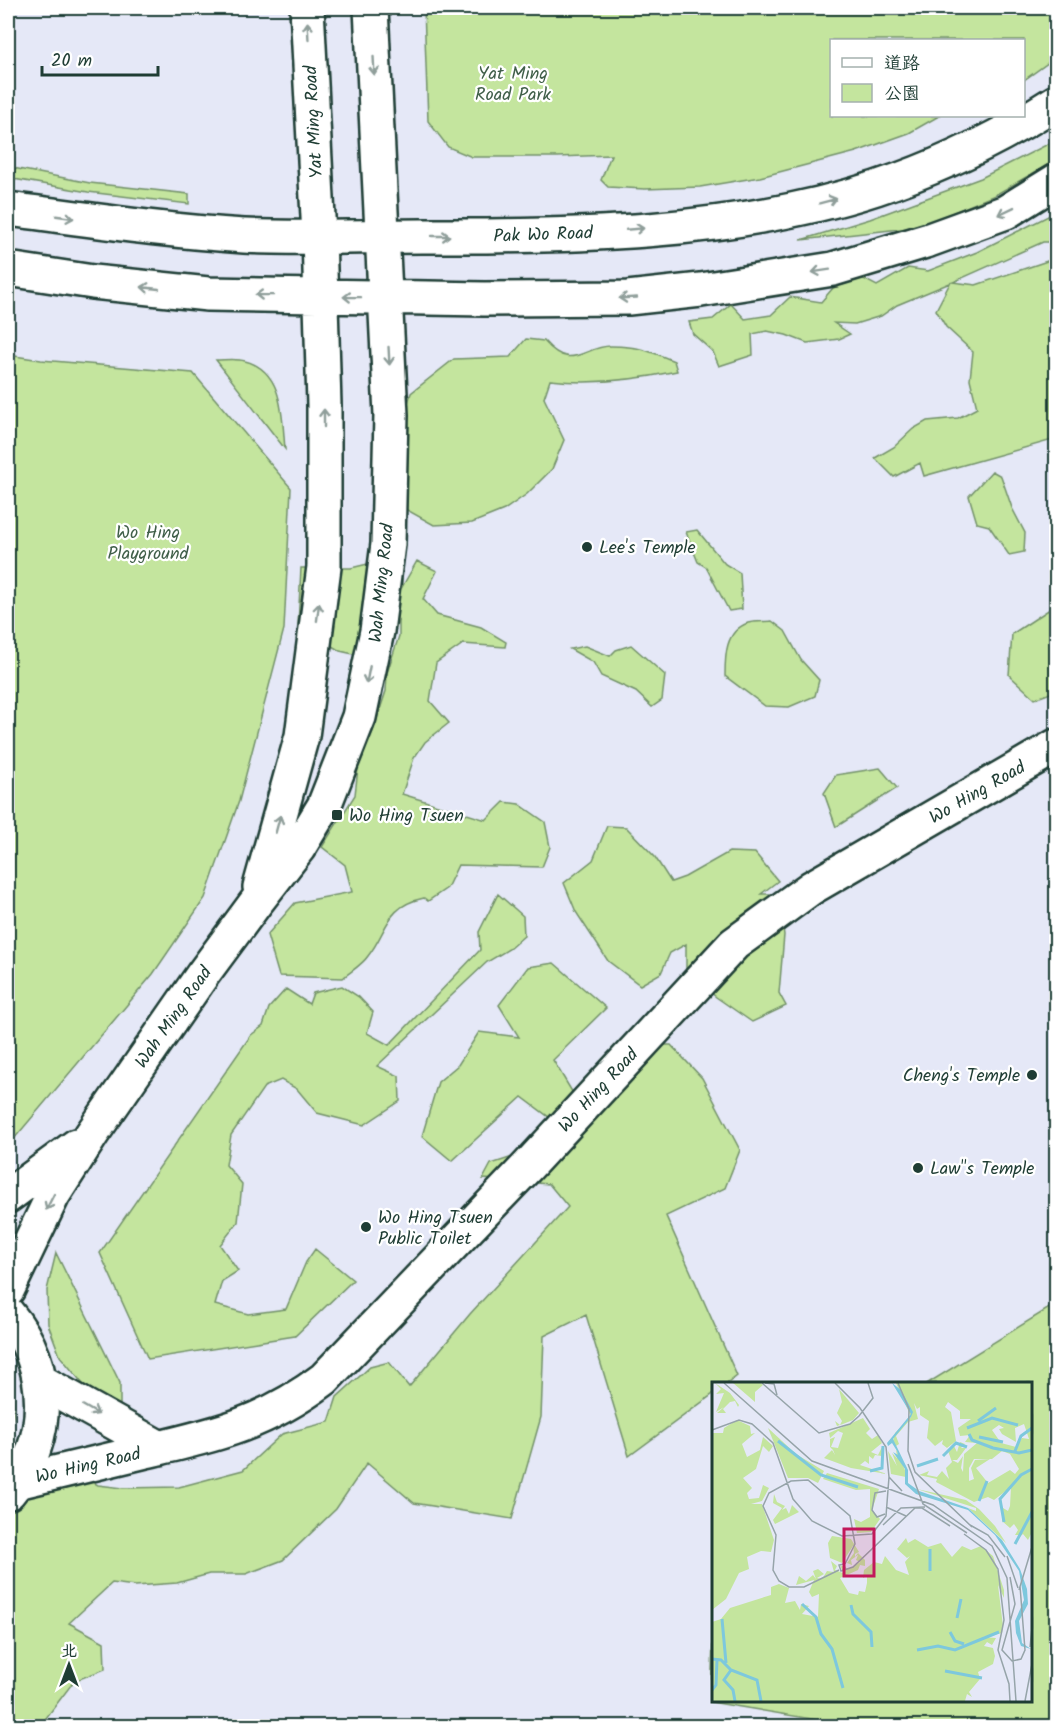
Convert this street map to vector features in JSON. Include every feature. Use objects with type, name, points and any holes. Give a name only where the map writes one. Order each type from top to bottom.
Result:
[{"type":"main road","name":"Yat Ming Road","points":[[307,8],[320,296]]},
{"type":"main road","points":[[371,8],[382,236]]},
{"type":"main road","name":"Pak Wo Road","points":[[8,209],[160,229],[246,236],[501,236],[601,232],[700,224],[759,216],[875,188],[930,168],[987,142],[1056,102]]},
{"type":"main road","points":[[8,270],[208,294],[628,298],[701,290],[833,269],[929,240],[1006,212],[1056,181]]},
{"type":"main road","name":"Wah Ming Road","points":[[8,1288],[53,1195],[92,1134],[203,974],[299,847],[324,806],[359,717],[377,631],[388,544],[391,414],[382,236]]},
{"type":"main road","name":"Wah Ming Road","points":[[257,901],[302,736],[324,567],[324,405],[320,296]]},
{"type":"main road","name":"Wo Hing Road","points":[[12,1488],[201,1439],[268,1415],[300,1397],[324,1379],[528,1166],[734,944],[811,888],[1056,746]]},
{"type":"main road","name":"Wah Ming Road","points":[[8,1196],[92,1134]]},
{"type":"main road","points":[[8,1314],[32,1352],[40,1381],[42,1402],[41,1423],[36,1444],[28,1464],[12,1488]]},
{"type":"main road","name":"Wo Hing Road","points":[[40,1381],[160,1448]]},
{"type":"green space","name":"Yat Ming Road Park","points":[[424,8],[1056,8],[1056,57],[1025,79],[1025,39],[830,39],[830,117],[937,117],[909,133],[856,152],[760,177],[700,187],[645,189],[608,187],[601,180],[611,155],[472,157],[448,147],[428,121]]},
{"type":"green space","points":[[1056,140],[1056,160],[995,195],[918,227],[801,240],[870,219],[981,178]]},
{"type":"green space","points":[[8,167],[90,183],[189,194],[189,204],[88,192],[8,178]]},
{"type":"green space","points":[[1056,212],[1056,242],[1043,242],[953,282],[976,285],[1056,258],[1056,439],[924,476],[920,463],[894,477],[875,458],[894,447],[913,429],[927,421],[958,418],[977,408],[970,379],[973,352],[946,327],[936,310],[950,283],[897,305],[881,316],[855,324],[834,323],[850,334],[839,339],[807,343],[767,331],[752,334],[753,355],[719,366],[713,352],[693,334],[689,322],[713,319],[731,304],[745,319],[771,315],[790,297],[821,302],[833,288],[862,278],[877,286],[908,268],[928,271],[977,252]]},
{"type":"green space","points":[[526,339],[544,341],[562,355],[570,357],[601,347],[636,348],[674,361],[677,371],[614,381],[550,380],[544,398],[564,440],[552,469],[527,494],[504,510],[472,523],[434,525],[407,510],[396,496],[400,430],[411,393],[454,359],[510,357]]},
{"type":"green space","name":"Wo Hing Playground","points":[[8,355],[193,373],[291,488],[284,629],[239,801],[205,898],[153,974],[8,1146]]},
{"type":"green space","points":[[216,360],[245,361],[258,366],[267,374],[278,397],[285,449]]},
{"type":"green space","points":[[992,471],[1001,476],[1012,508],[1025,533],[1024,552],[1009,555],[989,526],[977,523],[969,496]]},
{"type":"green space","points":[[697,530],[725,564],[740,573],[742,609],[729,611],[706,567],[698,562],[686,532]]},
{"type":"green space","points":[[401,556],[402,587],[417,561],[437,571],[423,599],[437,615],[481,627],[506,642],[505,647],[463,644],[436,663],[430,701],[449,723],[425,742],[414,758],[402,794],[486,820],[504,802],[519,804],[545,822],[550,847],[542,867],[458,865],[447,888],[428,901],[424,898],[411,902],[394,913],[366,959],[343,978],[279,976],[267,935],[295,903],[352,892],[345,865],[322,847],[355,795],[359,759],[373,731],[386,691],[387,673],[399,636],[399,619],[385,661],[340,651],[298,625],[301,568],[351,568]]},
{"type":"green space","points":[[1056,605],[1056,691],[1035,699],[1009,675],[1012,634]]},
{"type":"green space","points":[[772,621],[785,631],[801,660],[819,680],[815,696],[789,707],[765,706],[725,676],[726,653],[735,632],[748,623]]},
{"type":"green space","points":[[631,645],[665,675],[662,700],[652,707],[636,692],[601,676],[593,662],[570,649],[585,646],[610,656],[616,650]]},
{"type":"green space","points":[[880,768],[897,788],[836,827],[824,793],[836,775]]},
{"type":"green space","points":[[607,826],[626,827],[655,857],[671,882],[685,877],[729,852],[755,853],[778,881],[761,894],[778,894],[784,935],[779,993],[786,1006],[752,1022],[716,997],[686,971],[686,944],[670,953],[661,973],[640,985],[608,961],[576,912],[564,883],[593,860]]},
{"type":"green space","points":[[498,894],[523,916],[524,936],[509,949],[487,962],[377,1066],[399,1076],[400,1101],[364,1125],[317,1113],[297,1089],[281,1080],[264,1087],[231,1135],[226,1165],[242,1184],[238,1222],[220,1245],[238,1271],[222,1281],[215,1305],[248,1314],[286,1309],[306,1262],[315,1249],[353,1280],[295,1336],[148,1359],[100,1253],[251,1035],[263,1026],[269,1008],[286,989],[309,1004],[313,993],[342,986],[359,997],[373,1012],[367,1033],[389,1045],[480,950],[479,932]]},
{"type":"green space","points":[[554,963],[606,1008],[553,1060],[574,1095],[621,1045],[671,1045],[702,1078],[740,1150],[725,1188],[666,1216],[737,1376],[729,1382],[712,1382],[712,1395],[629,1456],[586,1315],[544,1336],[541,1417],[512,1519],[414,1503],[367,1463],[336,1509],[283,1560],[246,1574],[209,1574],[177,1583],[135,1586],[112,1583],[69,1623],[104,1642],[105,1669],[74,1681],[40,1726],[8,1726],[8,1493],[57,1464],[98,1485],[123,1488],[179,1487],[243,1470],[282,1434],[329,1422],[337,1397],[370,1367],[389,1362],[409,1387],[470,1314],[568,1207],[549,1184],[483,1179],[491,1164],[519,1155],[550,1118],[522,1097],[452,1161],[422,1136],[438,1082],[458,1065],[479,1032],[519,1037],[499,1005],[528,967]]},
{"type":"green space","points":[[56,1253],[120,1383],[120,1408],[83,1384],[60,1356],[48,1324],[47,1290]]},
{"type":"green space","points":[[1056,1288],[1056,1726],[823,1726],[824,1721],[711,1702],[712,1671],[712,1701],[1031,1701],[1031,1382],[930,1382],[1051,1307]]},
{"type":"green space","points":[[8,1369],[14,1406],[8,1443]]},
{"type":"place","name":"Lee's Temple","points":[[587,547]]},
{"type":"place","name":"Wo Hing Tsuen","points":[[337,815]]},
{"type":"place","name":"Cheng's Temple","points":[[1032,1075]]},
{"type":"place","name":"Law\"s Temple","points":[[918,1168]]},
{"type":"place","name":"Wo Hing Tsuen Public Toilet","points":[[366,1227]]}]
